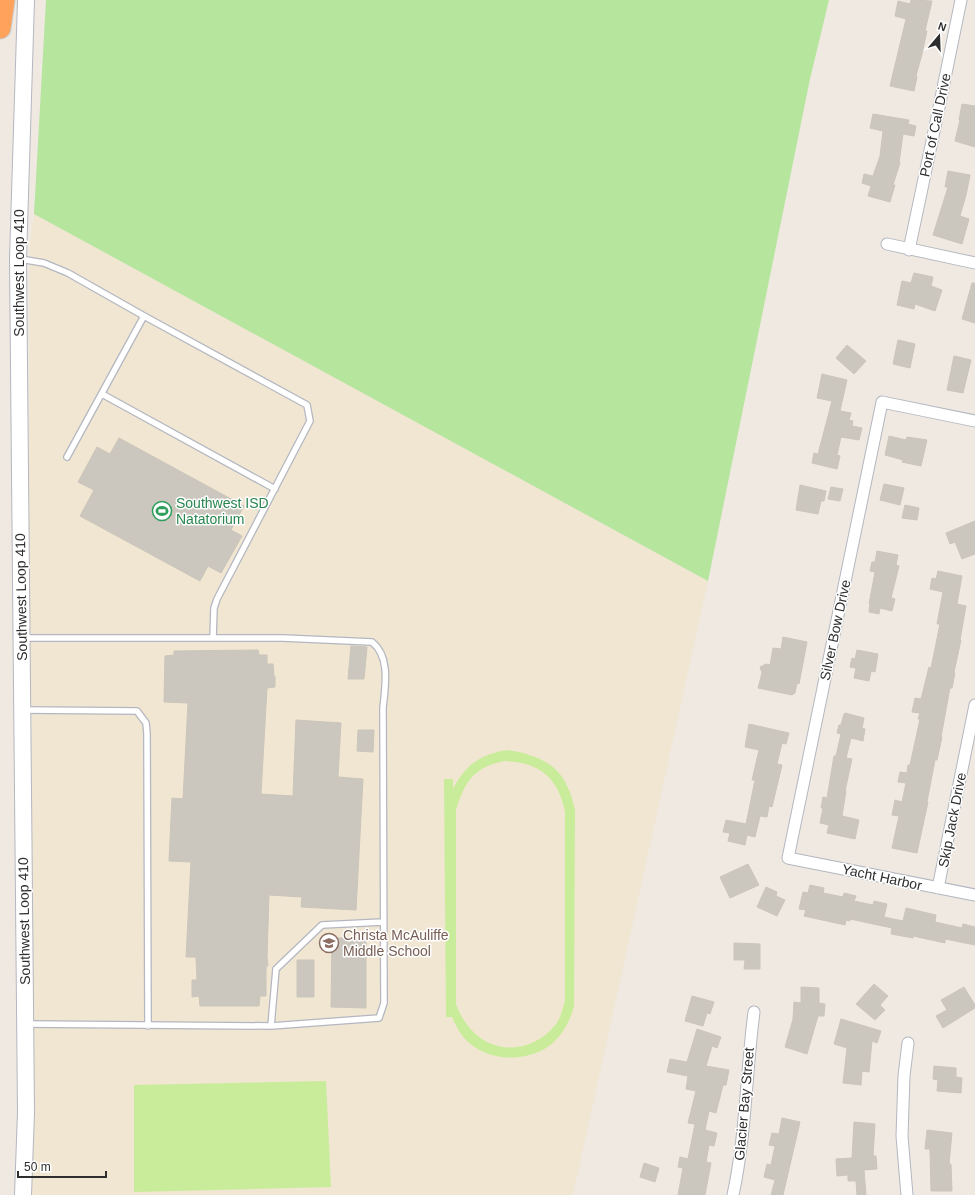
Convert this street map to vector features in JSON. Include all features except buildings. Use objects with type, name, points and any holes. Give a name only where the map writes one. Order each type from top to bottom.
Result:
[{"type":"highway","points":[[0,28],[4,0]]},
{"type":"main road","name":"Southwest Loop 410","points":[[23,1195],[26,1112],[23,1025],[22,638],[18,259],[26,0]]},
{"type":"street","name":"Port of Call Drive","points":[[909,250],[961,0]]},
{"type":"street","points":[[887,244],[909,250],[975,263]]},
{"type":"street","name":"Silver Bow Drive","points":[[788,858],[882,402],[975,421]]},
{"type":"street","name":"Skip Jack Drive","points":[[938,888],[975,705]]},
{"type":"street","name":"Yacht Harbor","points":[[788,858],[975,895]]},
{"type":"street","name":"Glacier Bay Street","points":[[733,1195],[739,1168],[743,1137],[754,1012]]},
{"type":"street","points":[[907,1195],[902,1136],[904,1076],[908,1043]]},
{"type":"lane","points":[[18,259],[44,263],[68,272],[144,316],[307,405],[310,421],[217,599],[214,608],[214,638]]},
{"type":"lane","points":[[67,457],[144,316]]},
{"type":"lane","points":[[102,394],[275,489]]},
{"type":"lane","points":[[22,638],[283,638],[372,642],[383,656],[385,683],[383,922],[384,1003],[379,1018],[271,1026],[23,1025]]},
{"type":"lane","points":[[22,710],[137,711],[146,723],[148,1026]]},
{"type":"lane","points":[[271,1026],[276,969],[322,925],[383,922]]},
{"type":"shaded area","name":"Christa McAuliffe Middle School","points":[[34,214],[708,581],[573,1195],[31,1195],[27,691],[30,243]]},
{"type":"green space","points":[[46,0],[829,0],[810,79],[708,581],[34,214]]},
{"type":"green space","points":[[507,750],[516,751],[534,756],[550,765],[563,778],[570,792],[575,810],[574,1007],[566,1026],[554,1042],[545,1049],[534,1054],[510,1058],[486,1053],[475,1048],[461,1035],[452,1017],[446,1017],[444,779],[453,779],[453,789],[463,773],[469,767],[481,758]],"holes":[[[505,761],[517,762],[537,769],[552,781],[562,799],[565,811],[565,1001],[559,1019],[541,1038],[534,1042],[509,1048],[487,1042],[477,1035],[468,1027],[456,1004],[456,810],[467,783],[478,771]]]},
{"type":"green space","points":[[326,1081],[331,1187],[134,1192],[134,1085]]},
{"type":"place","name":"Southwest ISD Natatorium","points":[[162,511]]},
{"type":"place","name":"Christa McAuliffe Middle School","points":[[329,943]]}]
